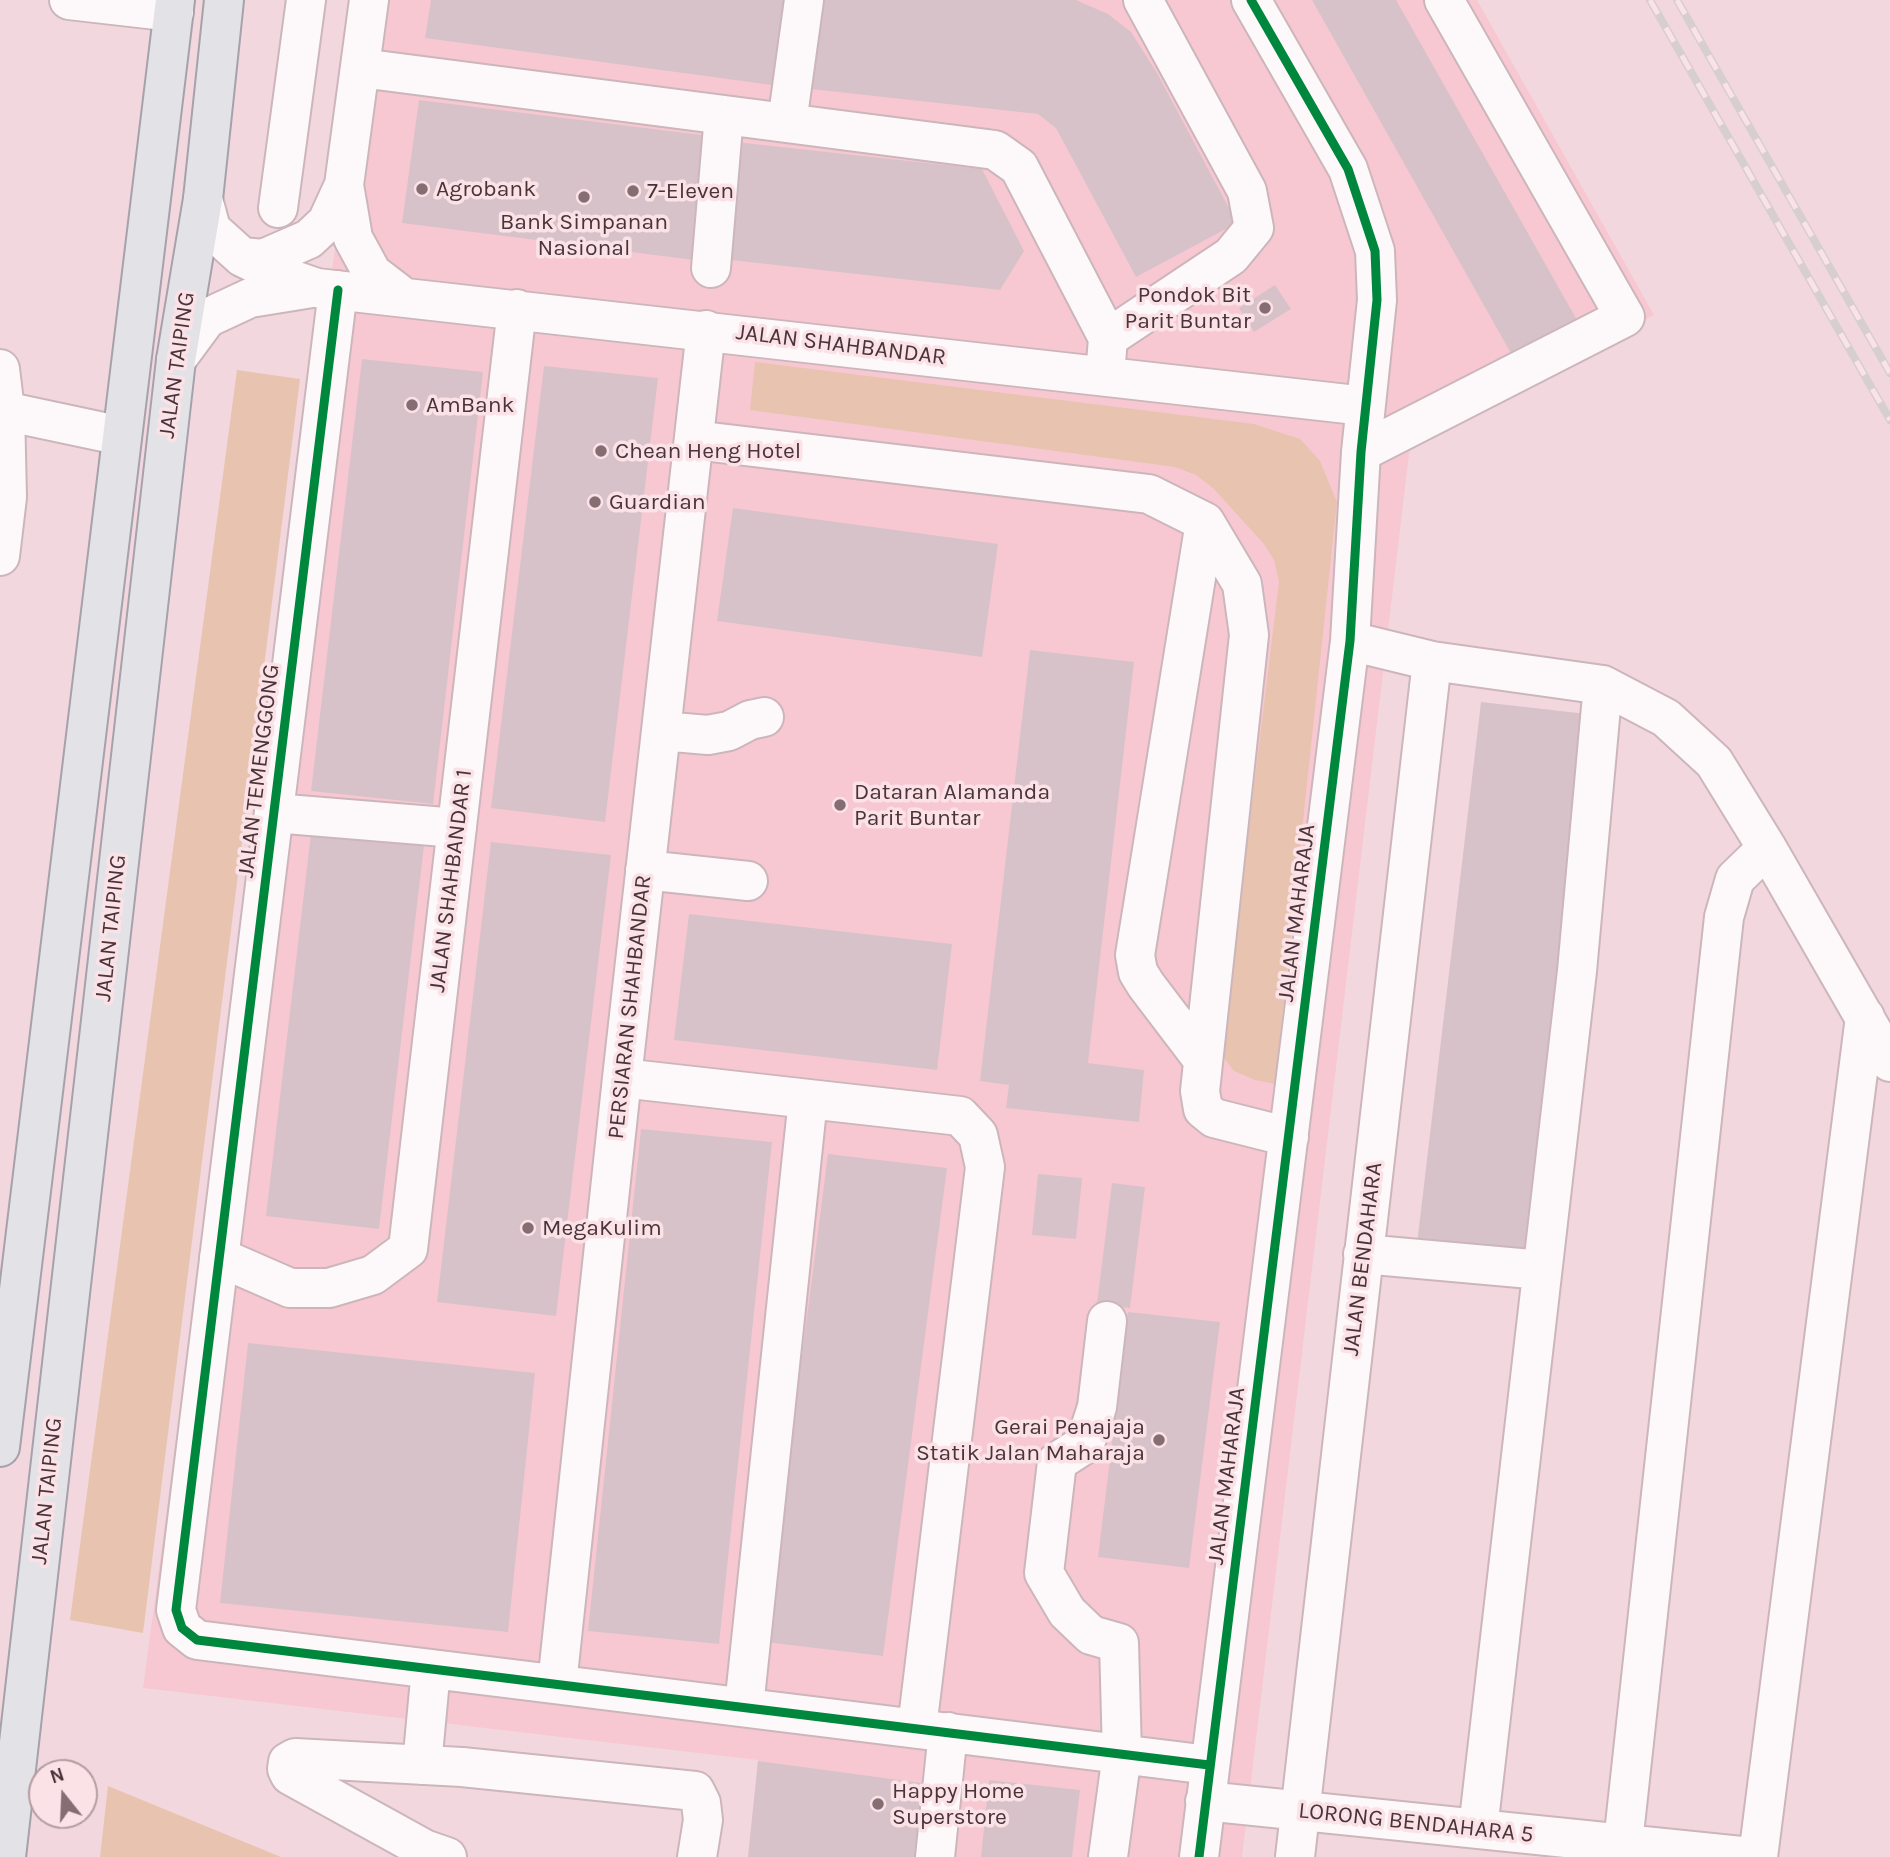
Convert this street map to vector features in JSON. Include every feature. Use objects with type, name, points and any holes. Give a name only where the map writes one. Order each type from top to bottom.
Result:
[{"type":"main road","name":"JALAN TAIPING","points":[[6,1857],[176,360],[203,200],[224,0]]},
{"type":"main road","name":"JALAN TAIPING","points":[[0,1447],[175,6]]},
{"type":"street","points":[[69,0],[175,6]]},
{"type":"street","points":[[278,208],[306,0]]},
{"type":"street","points":[[366,0],[361,68],[345,186],[353,238],[372,273],[402,296]]},
{"type":"street","points":[[787,123],[804,0]]},
{"type":"street","points":[[1108,338],[1231,256],[1254,228],[1247,191],[1143,0]]},
{"type":"street","name":"JALAN MAHARAJA","points":[[1199,1857],[1350,641],[1360,452],[1377,299],[1375,251],[1348,169],[1251,0]]},
{"type":"street","points":[[1360,452],[1625,317],[1444,0]]},
{"type":"street","points":[[361,68],[995,150],[1019,167],[1108,338],[1105,376]]},
{"type":"street","points":[[711,268],[724,115]]},
{"type":"street","points":[[242,257],[263,259],[310,239],[327,222],[345,186]]},
{"type":"street","name":"JALAN SHAHBANDAR","points":[[203,200],[211,229],[242,257],[279,275],[328,289],[1365,405]]},
{"type":"street","name":"JALAN SHAHBANDAR","points":[[176,360],[206,318],[250,298],[328,289]]},
{"type":"street","name":"JALAN TEMENGGONG","points":[[328,289],[274,813],[177,1610],[182,1628],[197,1640],[557,1684]]},
{"type":"street","name":"JALAN SHAHBANDAR 1","points":[[219,1257],[290,1288],[329,1288],[373,1275],[408,1249],[517,309]]},
{"type":"street","name":"PERSIARAN SHAHBANDAR","points":[[557,1684],[706,330]]},
{"type":"street","points":[[0,369],[7,497],[0,556]]},
{"type":"street","points":[[3,410],[122,436]]},
{"type":"street","points":[[694,440],[1149,494],[1205,522],[1242,584],[1249,635],[1200,1091],[1203,1109],[1214,1118],[1289,1137]]},
{"type":"street","points":[[1203,1060],[1146,985],[1138,972],[1135,955],[1205,522]]},
{"type":"street","points":[[1350,641],[1432,662],[1603,685],[1666,718],[1714,762],[1767,848],[1890,1062]]},
{"type":"street","name":"JALAN BENDAHARA","points":[[1295,1857],[1432,662]]},
{"type":"street","points":[[1478,1829],[1577,971],[1603,685]]},
{"type":"street","points":[[662,731],[708,735],[729,731],[750,720],[764,717]]},
{"type":"street","points":[[274,813],[457,828]]},
{"type":"street","points":[[1623,1843],[1724,916],[1735,879],[1767,848]]},
{"type":"street","points":[[645,870],[748,881]]},
{"type":"street","points":[[1758,1857],[1865,1017]]},
{"type":"street","points":[[622,1078],[960,1116],[978,1135],[985,1167],[932,1730],[935,1857]]},
{"type":"street","points":[[744,1707],[808,1099]]},
{"type":"street","points":[[1363,1254],[1542,1270]]},
{"type":"street","points":[[1107,1321],[1097,1407],[1085,1444],[1057,1462],[1044,1573],[1067,1612],[1091,1635],[1119,1643],[1122,1754],[1108,1857]]},
{"type":"street","points":[[422,1765],[431,1668]]},
{"type":"street","name":"LORONG BENDAHARA 5","points":[[557,1684],[1122,1754],[1300,1811],[1752,1857]]},
{"type":"street","points":[[447,1857],[424,1849],[290,1775],[288,1762],[295,1758],[462,1767],[695,1791],[701,1803],[703,1820],[697,1857]]},
{"type":"shaded area","points":[[368,0],[1477,0],[1654,315],[1410,446],[1242,1857],[748,1857],[758,1760],[143,1688]]},
{"type":"shaded area","points":[[755,362],[1254,424],[1300,439],[1320,461],[1337,502],[1275,1084],[1255,1080],[1234,1071],[1224,1058],[1222,1047],[1279,582],[1274,560],[1264,544],[1213,488],[1196,475],[1175,467],[750,410]]},
{"type":"shaded area","points":[[237,370],[300,379],[143,1633],[70,1620]]},
{"type":"shaded area","points":[[108,1786],[281,1857],[100,1857]]},
{"type":"building","points":[[431,0],[791,0],[779,86],[425,38]]},
{"type":"building","points":[[821,0],[1076,0],[1108,14],[1131,32],[1157,73],[1237,223],[1136,277],[1056,128],[1038,114],[811,89]]},
{"type":"building","points":[[1312,0],[1396,0],[1577,320],[1513,357]]},
{"type":"building","points":[[419,100],[710,136],[694,260],[402,223]]},
{"type":"building","points":[[736,142],[982,169],[1024,251],[1000,290],[722,259]]},
{"type":"building","name":"Pondok Bit Parit Buntar","points":[[1275,285],[1291,309],[1254,332],[1239,308]]},
{"type":"building","points":[[362,359],[483,372],[433,804],[311,791]]},
{"type":"building","points":[[544,366],[658,378],[605,822],[491,808]]},
{"type":"building","points":[[733,508],[998,544],[982,657],[717,621]]},
{"type":"building","points":[[1030,650],[1134,662],[1088,1063],[1144,1070],[1139,1122],[1006,1108],[1009,1085],[980,1081]]},
{"type":"building","points":[[1481,702],[1596,715],[1532,1257],[1417,1244]]},
{"type":"building","points":[[312,825],[425,837],[379,1229],[266,1216]]},
{"type":"building","points":[[491,842],[611,855],[556,1316],[437,1302]]},
{"type":"building","points":[[689,914],[952,944],[937,1070],[674,1040]]},
{"type":"building","points":[[641,1129],[772,1142],[719,1644],[588,1631]]},
{"type":"building","points":[[828,1154],[947,1168],[883,1656],[765,1642]]},
{"type":"building","points":[[1038,1174],[1082,1178],[1076,1239],[1032,1235]]},
{"type":"building","points":[[1112,1183],[1145,1187],[1130,1308],[1097,1304]]},
{"type":"building","name":"Gerai Penajaja Statik Jalan Maharaja","points":[[1128,1312],[1220,1322],[1189,1568],[1098,1557]]},
{"type":"building","points":[[248,1343],[535,1373],[508,1632],[220,1603]]},
{"type":"building","points":[[758,1761],[929,1784],[921,1857],[748,1857]]},
{"type":"building","points":[[989,1780],[1080,1790],[1072,1857],[981,1857]]},
{"type":"railway","points":[[1650,0],[1890,420]]},
{"type":"railway","points":[[1677,0],[1890,373]]},
{"type":"cycle path","points":[[1199,1857],[1350,641],[1361,452],[1377,300],[1375,251],[1348,169],[1251,0]]},
{"type":"cycle path","points":[[338,290],[176,1610],[182,1628],[197,1640],[1209,1765]]},
{"type":"place","name":"Agrobank","points":[[422,189]]},
{"type":"place","name":"7-Eleven","points":[[633,191]]},
{"type":"place","name":"Bank Simpanan Nasional","points":[[584,197]]},
{"type":"place","name":"Pondok Bit Parit Buntar","points":[[1265,308]]},
{"type":"place","name":"AmBank","points":[[412,405]]},
{"type":"place","name":"Chean Heng Hotel","points":[[601,451]]},
{"type":"place","name":"Guardian","points":[[595,502]]},
{"type":"place","name":"Dataran Alamanda Parit Buntar","points":[[840,805]]},
{"type":"place","name":"MegaKulim","points":[[528,1228]]},
{"type":"place","name":"Gerai Penajaja Statik Jalan Maharaja","points":[[1159,1440]]},
{"type":"place","name":"Happy Home Superstore","points":[[878,1804]]}]
